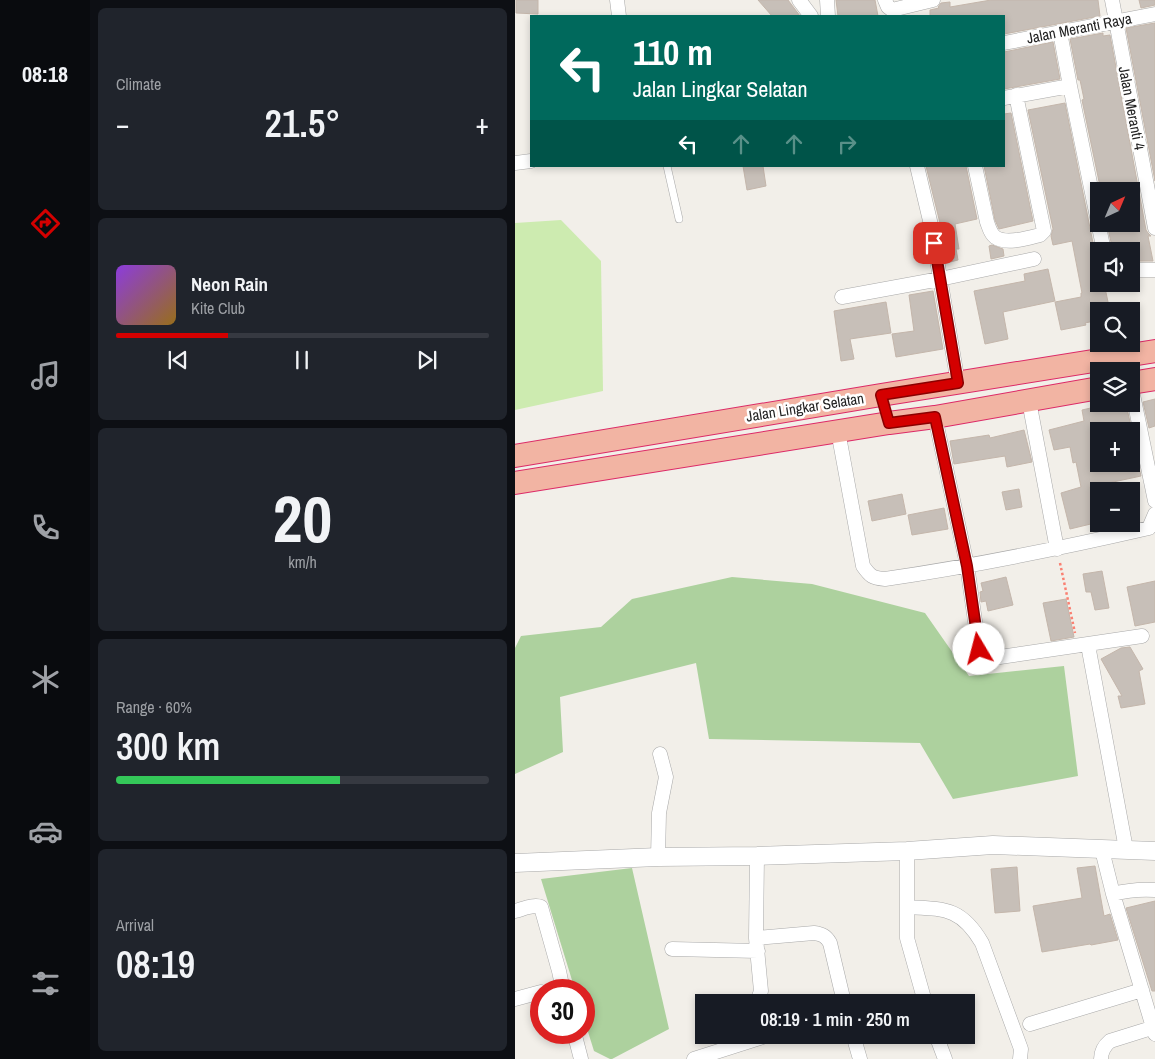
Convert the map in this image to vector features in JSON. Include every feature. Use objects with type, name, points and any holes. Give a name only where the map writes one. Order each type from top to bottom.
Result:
[{"type":"highway","name":"Jalan Lingkar Selatan","points":[[515,456],[1155,351]]},
{"type":"highway","points":[[1140,382],[1155,379]]},
{"type":"highway","name":"Jalan Lingkar Selatan","points":[[515,483],[935,417],[1090,390]]},
{"type":"highway","points":[[881,395],[889,423]]},
{"type":"street","points":[[617,0],[619,15]]},
{"type":"street","points":[[799,0],[810,15]]},
{"type":"street","points":[[827,0],[828,15]]},
{"type":"street","points":[[885,0],[888,7],[892,10],[933,0]]},
{"type":"street","name":"Jalan Meranti 4","points":[[1112,0],[1154,222]]},
{"type":"street","name":"Jalan Meranti Raya","points":[[1005,42],[1155,14]]},
{"type":"street","points":[[1060,32],[1102,242]]},
{"type":"street","points":[[975,167],[987,222],[990,231],[995,237],[1003,240],[1012,240],[1042,233],[1044,231],[1010,96],[1070,86]]},
{"type":"street","points":[[515,163],[530,161]]},
{"type":"street","points":[[917,167],[931,225],[958,383]]},
{"type":"street","points":[[841,297],[1034,259]]},
{"type":"street","points":[[1140,270],[1155,270]]},
{"type":"street","points":[[1029,401],[1057,549]]},
{"type":"street","points":[[1137,412],[1155,501]]},
{"type":"street","points":[[935,417],[967,566],[979,649],[985,656],[993,658],[1142,636]]},
{"type":"street","points":[[838,431],[863,566],[870,576],[876,578],[885,579],[967,566],[1057,549],[1149,528],[1155,514]]},
{"type":"street","points":[[1083,645],[1126,850]]},
{"type":"street","points":[[658,857],[659,813],[666,777],[660,754]]},
{"type":"street","points":[[515,863],[658,857],[907,851],[993,845],[1155,851]]},
{"type":"street","points":[[1101,1059],[1101,1053],[1105,1045],[1111,1041],[1154,1029],[1113,894],[1102,850]]},
{"type":"street","points":[[907,851],[907,938],[923,994]]},
{"type":"street","points":[[757,856],[757,945],[762,994]]},
{"type":"street","points":[[1113,894],[1140,889],[1155,890]]},
{"type":"street","points":[[515,911],[538,905],[541,907],[559,971],[559,979]]},
{"type":"street","points":[[907,907],[937,908],[952,912],[965,920],[976,933],[982,943],[1021,1049],[1020,1059]]},
{"type":"street","points":[[672,949],[757,945],[814,934],[823,935],[830,943],[842,994]]},
{"type":"street","points":[[1030,1024],[1142,990]]},
{"type":"street","points":[[515,999],[530,995]]},
{"type":"street","points":[[577,1044],[580,1059]]},
{"type":"street","points":[[694,1059],[738,1044]]},
{"type":"street","points":[[856,1044],[860,1059]]},
{"type":"street","points":[[939,1044],[945,1059]]},
{"type":"lane","points":[[667,167],[679,219]]},
{"type":"path","points":[[1057,549],[1083,645]]},
{"type":"green space","points":[[561,220],[601,261],[603,391],[515,410],[515,223]]},
{"type":"green space","points":[[732,577],[812,584],[925,613],[969,676],[1064,666],[1078,776],[953,799],[920,743],[709,739],[696,663],[560,697],[563,752],[515,774],[515,648],[521,636],[601,627],[632,599]]},
{"type":"green space","points":[[632,868],[669,1029],[612,1059],[594,1051],[592,1044],[595,1044],[595,979],[572,979],[541,879]]},
{"type":"building","points":[[516,0],[538,0],[538,14],[516,13]]},
{"type":"building","points":[[758,0],[788,0],[799,15],[771,15]]},
{"type":"building","points":[[836,0],[875,0],[878,15],[838,15]]},
{"type":"building","points":[[991,0],[1098,0],[1100,16],[1005,34],[1005,15],[930,15],[930,10],[939,8],[941,3],[950,2],[950,7]]},
{"type":"building","points":[[1139,0],[1155,0],[1155,5],[1141,8]]},
{"type":"building","points":[[1155,23],[1155,181],[1126,28]]},
{"type":"building","points":[[1103,33],[1103,36],[1110,35],[1137,182],[1099,182],[1082,100],[1084,99],[1080,80],[1078,80],[1070,39]]},
{"type":"building","points":[[1053,42],[1060,79],[1005,89],[1005,52]]},
{"type":"building","points":[[1065,103],[1093,242],[1090,242],[1090,292],[1106,292],[1108,302],[1090,302],[1090,322],[1085,323],[1086,325],[1061,330],[1055,302],[1081,297],[1082,293],[1072,241],[1053,245],[1051,236],[1053,229],[1028,110]]},
{"type":"building","points":[[1011,113],[1033,221],[999,229],[995,220],[984,167],[1005,167],[1005,114]]},
{"type":"building","points":[[743,167],[763,167],[766,186],[747,190]]},
{"type":"building","points":[[926,167],[966,167],[977,219],[955,224],[959,249],[956,249],[958,260],[946,263],[940,223]]},
{"type":"building","points":[[1140,198],[1146,230],[1151,236],[1148,236],[1153,261],[1140,261],[1140,242],[1111,242],[1109,232],[1140,232]]},
{"type":"building","points":[[992,245],[1003,249],[1004,256],[991,259],[989,246]]},
{"type":"building","points":[[1048,269],[1055,301],[1003,312],[1008,339],[985,344],[974,291],[1025,281],[1024,274]]},
{"type":"building","points":[[933,291],[943,349],[896,357],[892,334],[914,331],[909,295]]},
{"type":"building","points":[[886,302],[891,333],[850,339],[854,359],[841,361],[834,311]]},
{"type":"building","points":[[1155,399],[1155,426],[1149,428],[1143,402]]},
{"type":"building","points":[[1090,408],[1090,412],[1128,412],[1130,422],[1090,422],[1090,472],[1140,472],[1141,476],[1113,482],[1090,482],[1090,524],[1070,529],[1061,493],[1081,487],[1076,462],[1073,463],[1070,447],[1054,450],[1049,430],[1084,421],[1082,410]]},
{"type":"building","points":[[1024,430],[1032,462],[1007,467],[1005,456],[954,464],[950,441],[989,435],[990,438]]},
{"type":"building","points":[[1019,489],[1022,507],[1006,510],[1002,492]]},
{"type":"building","points":[[902,494],[906,514],[872,521],[868,501]]},
{"type":"building","points":[[944,508],[948,529],[912,535],[908,515]]},
{"type":"building","points":[[1102,571],[1109,608],[1095,610],[1091,592],[1086,592],[1083,574]]},
{"type":"building","points":[[1006,577],[1013,605],[988,611],[986,601],[981,602],[980,592],[983,591],[981,583]]},
{"type":"building","points":[[1155,581],[1155,622],[1135,626],[1127,587]]},
{"type":"building","points":[[1066,599],[1074,637],[1051,641],[1043,603]]},
{"type":"building","points":[[1130,647],[1143,669],[1139,671],[1145,704],[1121,708],[1118,696],[1122,696],[1101,659],[1121,648]]},
{"type":"building","points":[[1095,866],[1104,916],[1110,914],[1118,940],[1042,952],[1033,906],[1082,898],[1077,868]]},
{"type":"building","points":[[1017,867],[1020,911],[995,913],[991,869]]},
{"type":"building","points":[[1155,901],[1155,991],[1152,991],[1126,908]]},
{"type":"route","points":[[934,243],[958,383],[881,395],[889,423],[935,417],[967,566],[979,649]]}]
